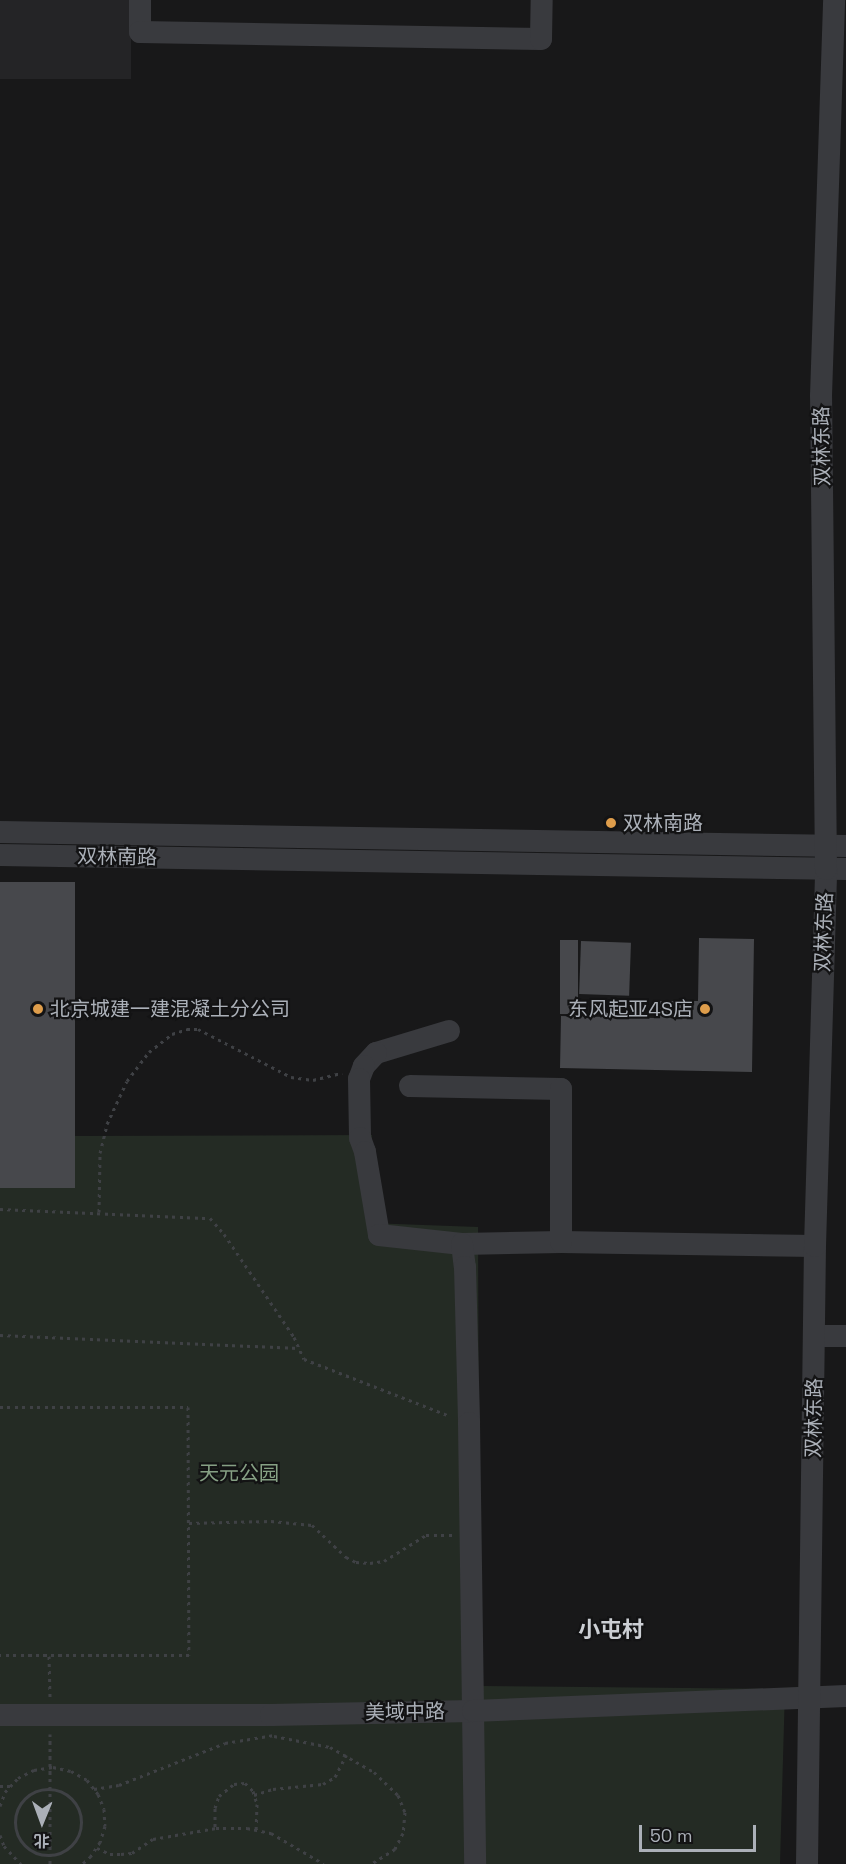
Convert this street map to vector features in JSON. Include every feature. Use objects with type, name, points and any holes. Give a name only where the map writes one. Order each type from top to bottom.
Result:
[{"type":"street","points":[[140,0],[140,32],[541,39],[542,0]]},
{"type":"street","name":"双林东路","points":[[807,1864],[815,1246],[836,869],[821,396],[838,14]]},
{"type":"street","name":"双林南路","points":[[0,832],[836,846]]},
{"type":"street","name":"双林南路","points":[[0,855],[836,869]]},
{"type":"street","points":[[449,1031],[376,1053],[364,1066],[359,1079],[360,1138],[365,1152],[379,1235],[462,1244],[561,1242],[815,1246]]},
{"type":"street","points":[[410,1086],[561,1089],[561,1242]]},
{"type":"street","points":[[462,1244],[465,1267],[469,1423],[475,1864]]},
{"type":"street","points":[[815,1336],[846,1336]]},
{"type":"street","name":"美域中路","points":[[0,1715],[273,1726],[473,1711],[846,1696]]},
{"type":"path","points":[[99,1212],[100,1153],[107,1124],[127,1081],[149,1052],[172,1034],[187,1029],[198,1029],[270,1068],[313,1080],[364,1066]]},
{"type":"path","points":[[0,1209],[210,1218],[224,1234],[304,1359],[469,1423]]},
{"type":"path","points":[[0,1335],[299,1348]]},
{"type":"path","points":[[0,1407],[188,1407],[189,1523],[189,1655],[0,1655]]},
{"type":"path","points":[[189,1523],[271,1521],[312,1525],[346,1557],[356,1562],[370,1563],[384,1562],[426,1535],[471,1536]]},
{"type":"path","points":[[49,1655],[50,1864]]},
{"type":"path","points":[[94,1789],[119,1785],[273,1726],[346,1755],[388,1783],[398,1795],[405,1812],[403,1833],[395,1849],[371,1864]]},
{"type":"path","points":[[254,1795],[273,1789],[323,1784],[335,1777],[346,1755]]},
{"type":"path","points":[[0,1806],[11,1786],[34,1770],[50,1767],[71,1771],[87,1780],[104,1809],[105,1826],[97,1848],[82,1864]]},
{"type":"path","points":[[216,1828],[215,1808],[219,1796],[234,1784],[245,1784],[254,1795],[257,1804],[256,1830]]},
{"type":"path","points":[[0,1786],[11,1786]]},
{"type":"path","points":[[50,1788],[70,1797],[81,1817],[81,1827],[71,1846],[50,1855],[31,1851],[23,1844],[14,1825],[20,1803],[38,1790],[50,1788]]},
{"type":"path","points":[[97,1848],[110,1854],[121,1854],[132,1852],[153,1839],[216,1828],[256,1830],[271,1833],[324,1864]]},
{"type":"path","points":[[0,1835],[4,1846],[21,1864]]},
{"type":"shaded area","points":[[0,0],[131,0],[131,79],[0,79]]},
{"type":"green space","name":"天元公园","points":[[372,1135],[369,1223],[478,1227],[480,1686],[785,1689],[780,1864],[0,1864],[0,1188],[75,1188],[75,1136]]},
{"type":"building","name":"北京城建一建混凝土分公司","points":[[0,882],[75,882],[75,1188],[0,1188]]},
{"type":"building","name":"东风起亚4S店","points":[[699,938],[754,939],[752,1072],[560,1068],[561,1016],[656,1018],[657,1001],[698,1001]]},
{"type":"building","points":[[560,940],[578,940],[578,1014],[560,1014]]},
{"type":"building","points":[[581,941],[631,943],[629,996],[579,994]]},
{"type":"place","name":"双林南路","points":[[611,823]]},
{"type":"place","name":"北京城建一建混凝土分公司","points":[[38,1009]]},
{"type":"place","name":"东风起亚4S店","points":[[705,1009]]},
{"type":"district","name":"小屯村","points":[[611,1630]]}]
